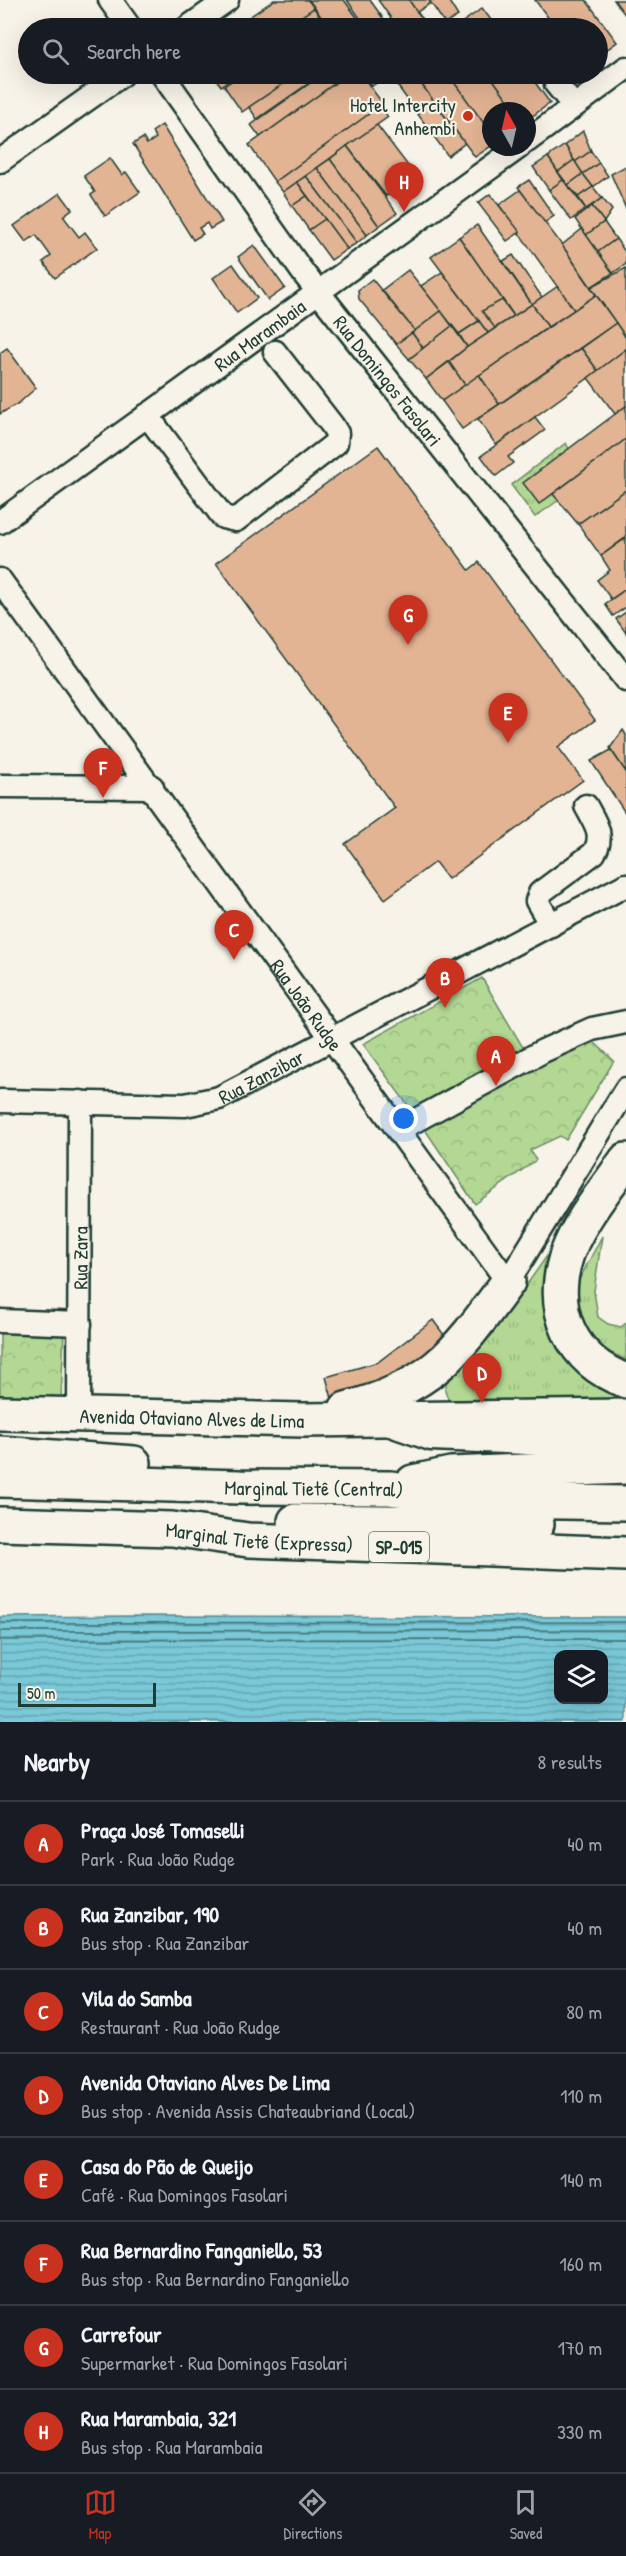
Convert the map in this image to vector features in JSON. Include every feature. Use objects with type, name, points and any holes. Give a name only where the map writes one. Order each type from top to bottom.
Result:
[{"type":"highway","points":[[626,1160],[567,1253],[562,1275],[561,1305],[566,1329],[581,1353],[607,1374],[626,1381]]},
{"type":"highway","points":[[303,1420],[387,1396],[406,1389],[428,1375],[448,1358],[470,1334],[508,1281]]},
{"type":"highway","name":"Avenida Otaviano Alves de Lima","points":[[0,1413],[303,1420],[626,1416]]},
{"type":"highway","points":[[0,1453],[185,1468],[225,1478],[240,1487]]},
{"type":"highway","points":[[390,1488],[451,1474],[626,1467]]},
{"type":"highway","name":"Marginal Tietê (Central)","points":[[0,1480],[240,1487],[390,1488],[500,1501],[626,1503]]},
{"type":"highway","name":"SP-015","points":[[172,1529],[226,1520],[626,1524]]},
{"type":"highway","name":"Marginal Tietê (Expressa)","points":[[0,1524],[172,1529],[248,1540],[626,1554]]},
{"type":"main road","points":[[383,1419],[432,1436],[626,1444]]},
{"type":"street","points":[[110,0],[123,18]]},
{"type":"street","points":[[201,18],[227,0]]},
{"type":"street","points":[[608,81],[626,68]]},
{"type":"street","points":[[0,161],[109,84]]},
{"type":"street","name":"Rua Domingos Fasolari","points":[[169,84],[319,292],[626,680]]},
{"type":"street","points":[[556,84],[574,106]]},
{"type":"street","points":[[536,134],[604,84]]},
{"type":"street","name":"Rua Marambaia","points":[[0,522],[153,423],[319,292],[507,156]]},
{"type":"street","points":[[153,423],[223,517],[236,520],[336,443],[337,433],[275,352]]},
{"type":"street","name":"Rua João Rudge","points":[[0,580],[508,1281]]},
{"type":"street","points":[[0,786],[152,787]]},
{"type":"street","points":[[551,925],[537,901],[540,893],[594,853],[600,844],[600,833],[586,806]]},
{"type":"street","name":"Rua Zanzibar","points":[[0,1101],[185,1105],[203,1103],[239,1089],[626,885]]},
{"type":"street","points":[[398,1130],[543,1051],[592,1029],[626,1022]]},
{"type":"street","points":[[508,1281],[626,1089]]},
{"type":"street","name":"Rua Zara","points":[[79,1416],[80,1102]]},
{"type":"street","points":[[0,1322],[80,1324]]},
{"type":"green space","points":[[566,443],[569,449],[539,504],[553,494],[559,500],[535,517],[511,485]]},
{"type":"green space","points":[[482,978],[525,1051],[592,1040],[614,1061],[566,1140],[560,1136],[530,1150],[536,1160],[475,1204],[418,1119],[363,1044]]},
{"type":"green space","points":[[602,1236],[594,1291],[598,1317],[608,1324],[621,1327],[626,1323],[626,1360],[605,1350],[587,1329],[578,1305],[577,1284]]},
{"type":"green space","points":[[551,1250],[554,1254],[547,1274],[619,1396],[626,1398],[626,1407],[461,1406],[448,1399],[445,1390],[447,1380],[491,1336]]},
{"type":"green space","points":[[0,1328],[64,1331],[61,1400],[0,1398]]},
{"type":"water","points":[[0,1617],[626,1617],[626,1722],[0,1722]]},
{"type":"building","points":[[274,0],[308,0],[314,8],[299,18],[248,18]]},
{"type":"building","points":[[309,0],[344,0],[358,18],[322,18]]},
{"type":"building","points":[[347,0],[370,0],[383,18],[360,18]]},
{"type":"building","points":[[378,0],[409,0],[422,18],[391,18]]},
{"type":"building","points":[[409,0],[429,0],[431,3],[417,12]]},
{"type":"building","points":[[429,0],[448,0],[458,16],[441,18]]},
{"type":"building","points":[[535,0],[586,0],[599,18],[548,18]]},
{"type":"building","points":[[614,0],[626,0],[626,16]]},
{"type":"building","points":[[314,8],[321,18],[299,18]]},
{"type":"building","points":[[482,8],[490,18],[468,18]]},
{"type":"building","points":[[608,30],[617,42],[608,49]]},
{"type":"building","points":[[227,84],[283,84],[242,112],[224,86]]},
{"type":"building","points":[[283,84],[308,84],[257,119],[249,107]]},
{"type":"building","points":[[309,84],[334,84],[260,137],[251,125]]},
{"type":"building","points":[[334,84],[368,84],[383,104],[275,182],[249,145]]},
{"type":"building","points":[[396,84],[421,84],[465,143],[448,156]]},
{"type":"building","name":"Hotel Intercity Anhembi","points":[[421,84],[536,84],[550,103],[536,113],[536,102],[482,102],[482,152],[475,157]]},
{"type":"building","points":[[455,84],[496,84],[509,102],[482,102],[482,121]]},
{"type":"building","points":[[380,106],[388,117],[283,192],[275,182]]},
{"type":"building","points":[[162,125],[222,222],[210,229],[207,223],[199,228],[203,234],[193,240],[133,144],[143,138],[147,144],[156,138],[152,132]]},
{"type":"building","points":[[377,125],[415,175],[386,196],[347,146]]},
{"type":"building","points":[[583,131],[591,151],[575,162],[565,145]]},
{"type":"building","points":[[565,145],[574,160],[558,172],[548,157]]},
{"type":"building","points":[[347,146],[397,213],[379,226],[330,159]]},
{"type":"building","points":[[591,151],[599,163],[583,174],[575,162]]},
{"type":"building","points":[[548,157],[563,180],[549,190],[533,167]]},
{"type":"building","points":[[110,158],[122,175],[126,172],[140,192],[105,216],[91,195],[95,192],[84,176]]},
{"type":"building","points":[[330,159],[379,226],[367,235],[317,168]]},
{"type":"building","points":[[574,160],[583,174],[568,185],[558,172]]},
{"type":"building","points":[[599,163],[608,176],[593,187],[583,174]]},
{"type":"building","points":[[626,166],[626,209],[611,174]]},
{"type":"building","points":[[317,168],[367,235],[357,243],[306,176]]},
{"type":"building","points":[[583,174],[593,187],[578,197],[568,185]]},
{"type":"building","points":[[306,176],[357,243],[347,249],[297,182]]},
{"type":"building","points":[[529,180],[554,216],[544,223],[518,187]]},
{"type":"building","points":[[563,180],[586,209],[571,220],[549,190]]},
{"type":"building","points":[[297,182],[307,196],[292,206],[283,192]]},
{"type":"building","points":[[593,187],[602,198],[586,209],[578,197]]},
{"type":"building","points":[[520,190],[596,295],[574,310],[499,205]]},
{"type":"building","points":[[60,193],[72,209],[63,216],[79,237],[85,232],[97,248],[55,278],[43,262],[51,256],[36,235],[26,242],[14,226]]},
{"type":"building","points":[[490,194],[520,232],[507,241],[478,203]]},
{"type":"building","points":[[307,196],[325,219],[309,230],[292,206]]},
{"type":"building","points":[[602,198],[612,210],[604,222],[592,206]]},
{"type":"building","points":[[592,206],[604,222],[586,235],[575,219]]},
{"type":"building","points":[[325,219],[347,249],[331,260],[309,230]]},
{"type":"building","points":[[604,222],[616,239],[598,252],[586,235]]},
{"type":"building","points":[[477,225],[532,304],[514,316],[459,237]]},
{"type":"building","points":[[582,229],[613,273],[591,287],[562,245]]},
{"type":"building","points":[[459,237],[514,316],[488,333],[431,257]]},
{"type":"building","points":[[616,239],[626,253],[626,264],[613,273],[598,252]]},
{"type":"building","points":[[254,245],[285,288],[268,300],[238,257]]},
{"type":"building","points":[[513,255],[542,297],[532,304],[503,261]]},
{"type":"building","points":[[233,264],[257,298],[237,313],[213,278]]},
{"type":"building","points":[[626,268],[626,338],[591,287]]},
{"type":"building","points":[[408,270],[441,311],[415,331],[382,290]]},
{"type":"building","points":[[442,272],[479,321],[459,334],[421,286]]},
{"type":"building","points":[[372,279],[415,331],[396,344],[359,299],[358,290]]},
{"type":"building","points":[[558,286],[574,310],[548,327],[532,304]]},
{"type":"building","points":[[596,295],[616,323],[499,404],[479,375]]},
{"type":"building","points":[[502,300],[514,316],[495,328],[482,311]]},
{"type":"building","points":[[532,304],[548,327],[465,385],[449,362],[467,347]]},
{"type":"building","points":[[441,311],[452,326],[423,348],[412,333]]},
{"type":"building","points":[[479,321],[488,333],[467,347],[459,334]]},
{"type":"building","points":[[616,323],[626,338],[626,349],[598,371],[581,348]]},
{"type":"building","points":[[452,326],[467,347],[426,379],[409,359]]},
{"type":"building","points":[[412,333],[423,348],[409,359],[396,344]]},
{"type":"building","points":[[7,348],[36,388],[19,403],[0,414],[0,353]]},
{"type":"building","points":[[581,348],[598,371],[496,445],[478,419]]},
{"type":"building","points":[[626,349],[626,406],[615,414],[588,378]]},
{"type":"building","points":[[449,362],[465,385],[442,401],[426,379]]},
{"type":"building","points":[[479,375],[499,404],[462,429],[442,401]]},
{"type":"building","points":[[626,406],[626,439],[539,504],[523,483]]},
{"type":"building","points":[[535,417],[545,430],[508,457],[513,463],[496,476],[481,456]]},
{"type":"building","points":[[626,439],[626,490],[578,524],[553,494]]},
{"type":"building","points":[[378,446],[469,570],[479,562],[595,720],[558,747],[583,780],[448,879],[435,862],[385,899],[345,844],[395,808],[216,563]]},
{"type":"building","points":[[626,490],[626,537],[601,556],[578,524]]},
{"type":"building","points":[[626,538],[626,589],[611,599],[597,580],[610,570],[601,556]]},
{"type":"building","points":[[626,589],[626,607],[613,616],[605,604]]},
{"type":"building","points":[[626,612],[626,633],[616,619]]},
{"type":"building","points":[[623,730],[626,735],[626,772],[610,748]]},
{"type":"building","points":[[611,750],[626,772],[626,814],[591,761]]},
{"type":"building","points":[[433,1320],[447,1339],[385,1387],[333,1402],[326,1377],[378,1362]]},
{"type":"place","name":"Hotel Intercity Anhembi","points":[[468,116]]},
{"type":"place","name":"Rua Marambaia, 321","points":[[404,212]]},
{"type":"place","name":"Carrefour","points":[[408,645]]},
{"type":"place","name":"Casa do Pão de Queijo","points":[[508,743]]},
{"type":"place","name":"Rua Bernardino Fanganiello, 53","points":[[103,798]]},
{"type":"place","name":"Vila do Samba","points":[[234,960]]},
{"type":"place","name":"Rua Zanzibar, 190","points":[[445,1008]]},
{"type":"place","name":"Praça José Tomaselli","points":[[496,1086]]},
{"type":"place","name":"Avenida Otaviano Alves De Lima","points":[[482,1403]]}]
